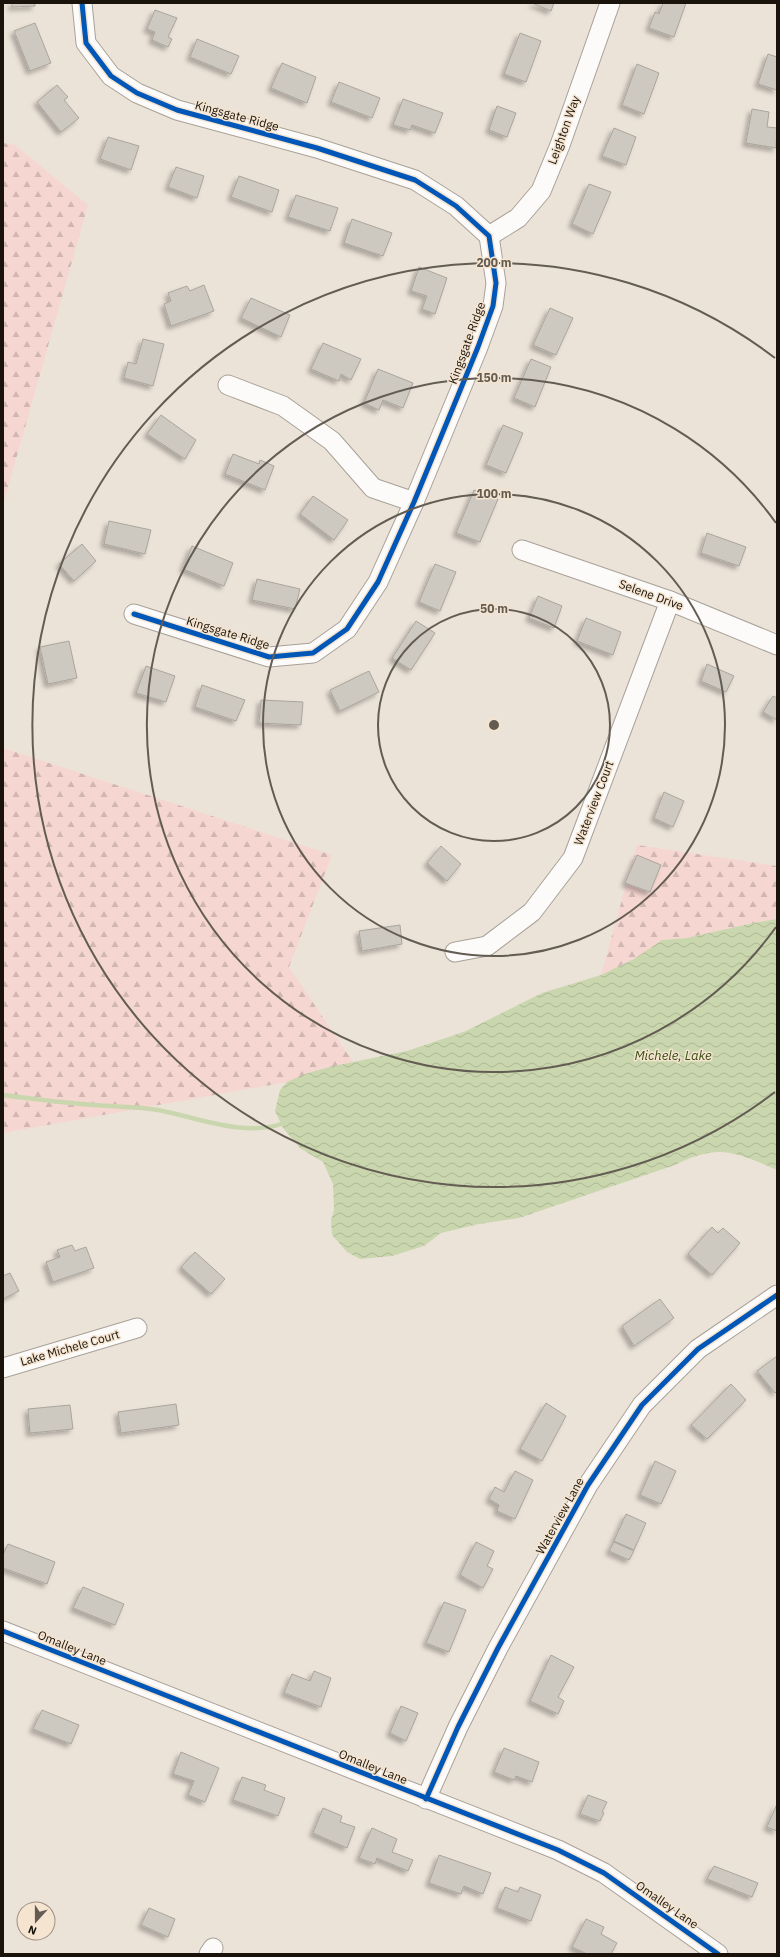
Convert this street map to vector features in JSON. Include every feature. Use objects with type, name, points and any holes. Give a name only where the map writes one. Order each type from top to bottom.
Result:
[{"type":"street","name":"Kingsgate Ridge","points":[[82,3],[86,43],[111,76],[137,93],[177,110],[317,148],[415,180],[456,206],[489,236],[496,283],[493,306],[478,347],[414,502],[378,582],[347,630],[313,653],[268,657],[134,614]]},
{"type":"street","name":"Leighton Way","points":[[489,236],[518,218],[541,191],[560,144],[610,3]]},
{"type":"street","points":[[228,385],[284,406],[332,441],[373,488],[414,502]]},
{"type":"street","name":"Selene Drive","points":[[522,550],[670,602],[777,645]]},
{"type":"street","name":"Waterview Court","points":[[455,952],[487,946],[532,912],[573,858],[670,602]]},
{"type":"street","name":"Waterview Lane","points":[[426,1799],[458,1727],[498,1648],[588,1485],[642,1405],[698,1350],[777,1295]]},
{"type":"street","name":"Lake Michele Court","points":[[3,1368],[137,1328]]},
{"type":"street","name":"Omalley Lane","points":[[3,1631],[558,1850],[604,1873],[718,1954]]},
{"type":"green space","points":[[3,143],[15,145],[88,205],[3,505]]},
{"type":"green space","points":[[3,748],[332,855],[289,967],[353,1062],[287,1082],[3,1133]]},
{"type":"green space","points":[[637,845],[777,866],[777,919],[687,938],[662,940],[634,959],[601,975]]},
{"type":"water","name":"Michele, Lake","points":[[777,919],[777,1170],[757,1161],[726,1152],[703,1154],[519,1218],[479,1224],[441,1233],[424,1246],[392,1256],[360,1259],[347,1252],[332,1235],[331,1220],[334,1210],[333,1184],[323,1162],[300,1148],[283,1128],[275,1111],[280,1090],[287,1082],[305,1074],[329,1067],[407,1051],[466,1031],[542,993],[601,975],[634,959],[662,940],[687,938]]},
{"type":"building","points":[[12,3],[35,3],[35,6],[12,7]]},
{"type":"building","points":[[532,3],[554,3],[551,11]]},
{"type":"building","points":[[663,3],[686,3],[674,37],[649,28],[655,12],[659,14]]},
{"type":"building","points":[[155,10],[177,18],[168,37],[172,39],[168,47],[152,40],[155,32],[147,29]]},
{"type":"building","points":[[35,23],[51,63],[30,71],[14,31]]},
{"type":"building","points":[[520,33],[541,41],[526,82],[504,74]]},
{"type":"building","points":[[197,39],[239,56],[231,74],[190,57]]},
{"type":"building","points":[[768,54],[777,57],[777,90],[758,84]]},
{"type":"building","points":[[282,63],[316,77],[307,103],[271,88]]},
{"type":"building","points":[[637,64],[659,73],[644,114],[622,105]]},
{"type":"building","points":[[339,82],[380,98],[372,118],[331,102]]},
{"type":"building","points":[[57,85],[68,97],[64,100],[79,118],[61,132],[37,102]]},
{"type":"building","points":[[403,99],[443,113],[435,133],[412,125],[410,130],[393,125]]},
{"type":"building","points":[[497,106],[516,113],[507,137],[489,130]]},
{"type":"building","points":[[752,109],[769,112],[767,127],[777,128],[776,148],[746,143]]},
{"type":"building","points":[[614,128],[636,137],[626,165],[602,156]]},
{"type":"building","points":[[108,137],[139,146],[131,170],[100,159]]},
{"type":"building","points":[[176,167],[204,176],[197,198],[168,187]]},
{"type":"building","points":[[239,176],[279,190],[272,212],[231,197]]},
{"type":"building","points":[[589,184],[611,192],[593,234],[572,224]]},
{"type":"building","points":[[296,195],[338,208],[330,231],[288,217]]},
{"type":"building","points":[[352,219],[392,233],[383,256],[344,243]]},
{"type":"building","points":[[419,267],[447,278],[435,314],[422,309],[427,296],[411,291]]},
{"type":"building","points":[[204,285],[214,311],[171,326],[164,304],[171,301],[168,293],[187,286],[190,291]]},
{"type":"building","points":[[251,298],[290,315],[281,337],[241,318]]},
{"type":"building","points":[[550,308],[573,318],[556,355],[533,345]]},
{"type":"building","points":[[143,339],[164,344],[153,386],[124,378],[128,362],[136,364]]},
{"type":"building","points":[[323,343],[361,359],[351,380],[341,374],[339,381],[311,369]]},
{"type":"building","points":[[531,359],[551,367],[535,407],[514,398]]},
{"type":"building","points":[[378,369],[413,383],[403,408],[383,400],[379,410],[364,403]]},
{"type":"building","points":[[161,415],[196,440],[185,459],[147,434]]},
{"type":"building","points":[[503,425],[523,433],[506,473],[486,465]]},
{"type":"building","points":[[233,454],[259,464],[260,460],[274,466],[265,490],[225,474]]},
{"type":"building","points":[[474,490],[498,499],[480,542],[456,533]]},
{"type":"building","points":[[313,496],[348,520],[334,540],[300,514]]},
{"type":"building","points":[[109,521],[151,530],[145,554],[104,544]]},
{"type":"building","points":[[707,533],[746,547],[739,566],[701,553]]},
{"type":"building","points":[[82,544],[96,561],[74,581],[59,564]]},
{"type":"building","points":[[192,546],[233,563],[224,586],[183,569]]},
{"type":"building","points":[[435,564],[456,572],[440,611],[419,602]]},
{"type":"building","points":[[257,579],[300,589],[295,609],[252,600]]},
{"type":"building","points":[[538,596],[562,606],[554,628],[529,618]]},
{"type":"building","points":[[586,618],[621,632],[613,655],[577,641]]},
{"type":"building","points":[[416,621],[435,633],[411,670],[392,658]]},
{"type":"building","points":[[69,641],[77,678],[48,684],[40,647]]},
{"type":"building","points":[[707,664],[734,676],[726,692],[701,681]]},
{"type":"building","points":[[146,666],[175,676],[166,702],[136,693]]},
{"type":"building","points":[[369,671],[379,692],[340,711],[330,690]]},
{"type":"building","points":[[202,685],[245,700],[236,721],[195,707]]},
{"type":"building","points":[[773,696],[777,698],[777,720],[763,712]]},
{"type":"building","points":[[261,700],[303,702],[301,725],[259,723]]},
{"type":"building","points":[[664,792],[684,801],[673,827],[654,818]]},
{"type":"building","points":[[441,846],[461,864],[447,881],[427,863]]},
{"type":"building","points":[[637,855],[661,865],[650,892],[625,883]]},
{"type":"building","points":[[400,925],[402,944],[362,951],[359,931]]},
{"type":"building","points":[[712,1227],[718,1233],[723,1228],[740,1243],[712,1275],[688,1254]]},
{"type":"building","points":[[72,1245],[75,1251],[86,1247],[94,1268],[53,1282],[46,1262],[60,1257],[57,1250]]},
{"type":"building","points":[[195,1252],[225,1279],[211,1294],[181,1267]]},
{"type":"building","points":[[10,1273],[19,1291],[3,1299],[3,1276]]},
{"type":"building","points":[[660,1299],[674,1318],[634,1346],[622,1326]]},
{"type":"building","points":[[777,1356],[777,1391],[775,1393],[757,1371]]},
{"type":"building","points":[[731,1384],[746,1400],[707,1439],[691,1425]]},
{"type":"building","points":[[546,1403],[566,1416],[542,1461],[520,1449]]},
{"type":"building","points":[[176,1404],[179,1425],[121,1433],[118,1412]]},
{"type":"building","points":[[70,1405],[73,1429],[30,1433],[28,1409]]},
{"type":"building","points":[[655,1461],[676,1471],[661,1504],[640,1495]]},
{"type":"building","points":[[515,1471],[533,1480],[515,1519],[497,1511],[499,1505],[489,1499],[495,1487],[504,1492]]},
{"type":"building","points":[[626,1514],[646,1523],[634,1550],[614,1541]]},
{"type":"building","points":[[476,1542],[494,1551],[487,1566],[493,1569],[483,1588],[460,1575]]},
{"type":"building","points":[[614,1542],[634,1551],[629,1560],[609,1551]]},
{"type":"building","points":[[8,1544],[55,1562],[47,1584],[3,1568],[3,1555]]},
{"type":"building","points":[[83,1587],[124,1604],[115,1625],[73,1608]]},
{"type":"building","points":[[444,1602],[466,1610],[449,1652],[426,1643]]},
{"type":"building","points":[[551,1655],[574,1667],[558,1697],[564,1701],[558,1714],[530,1701]]},
{"type":"building","points":[[314,1671],[331,1678],[321,1707],[284,1693],[292,1674],[310,1681]]},
{"type":"building","points":[[401,1706],[418,1713],[406,1741],[390,1733]]},
{"type":"building","points":[[42,1710],[79,1725],[71,1744],[33,1729]]},
{"type":"building","points":[[504,1748],[539,1762],[532,1782],[516,1776],[514,1780],[494,1772]]},
{"type":"building","points":[[181,1752],[219,1768],[205,1802],[188,1795],[194,1781],[173,1774]]},
{"type":"building","points":[[242,1777],[266,1785],[264,1790],[285,1798],[278,1816],[233,1800]]},
{"type":"building","points":[[588,1795],[607,1802],[602,1812],[604,1813],[600,1821],[580,1814]]},
{"type":"building","points":[[777,1804],[777,1831],[767,1827]]},
{"type":"building","points":[[323,1808],[342,1816],[340,1822],[355,1827],[347,1848],[313,1833]]},
{"type":"building","points":[[372,1828],[397,1839],[392,1852],[413,1860],[408,1871],[377,1858],[375,1864],[359,1858]]},
{"type":"building","points":[[439,1855],[491,1873],[483,1894],[464,1886],[461,1894],[429,1883]]},
{"type":"building","points":[[714,1866],[758,1883],[752,1897],[707,1879]]},
{"type":"building","points":[[505,1887],[518,1892],[520,1887],[541,1895],[531,1921],[497,1908]]},
{"type":"building","points":[[149,1908],[175,1919],[168,1937],[141,1925]]},
{"type":"building","points":[[586,1919],[604,1927],[601,1934],[617,1943],[611,1954],[587,1954],[572,1947]]},
{"type":"waterway","points":[[3,1095],[102,1106],[150,1109],[236,1127],[252,1128],[281,1124]]},
{"type":"cycle path","points":[[82,3],[86,43],[111,76],[137,93],[177,110],[317,148],[415,180],[456,206],[489,236],[496,283],[493,306],[478,347],[414,502],[378,582],[347,629],[313,653],[269,657],[134,614]]},
{"type":"cycle path","points":[[426,1799],[458,1727],[498,1648],[588,1485],[642,1405],[698,1349],[777,1295]]},
{"type":"cycle path","points":[[3,1631],[558,1850],[604,1873],[718,1954]]}]
